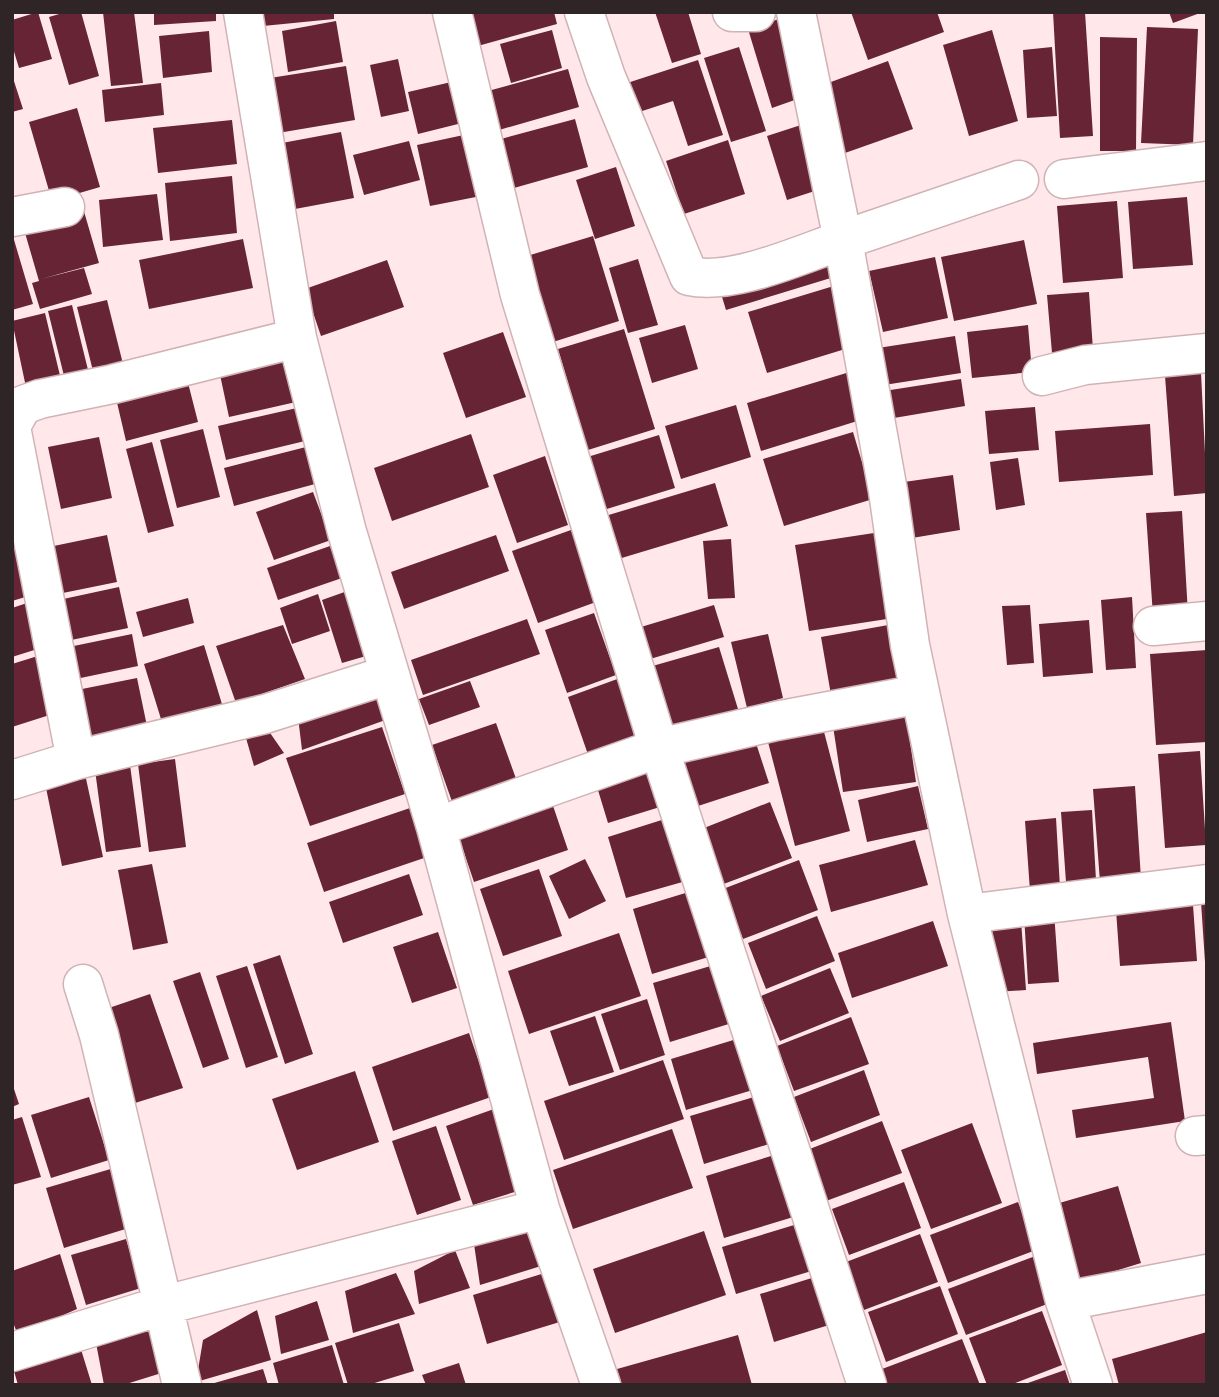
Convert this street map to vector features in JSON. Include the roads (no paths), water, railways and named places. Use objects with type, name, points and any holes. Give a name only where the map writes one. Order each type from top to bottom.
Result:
[{"type":"street","points":[[243,12],[297,338],[388,675],[436,827],[540,1209],[601,1385]]},
{"type":"street","points":[[452,12],[520,295],[659,748],[867,1385]]},
{"type":"street","points":[[584,12],[606,77],[689,276],[708,280],[762,267],[1019,180]]},
{"type":"street","points":[[732,12],[756,12]]},
{"type":"street","points":[[796,12],[843,240],[888,491],[920,694],[967,914],[1065,1301],[1093,1385]]},
{"type":"street","points":[[1064,179],[1207,161]]},
{"type":"street","points":[[12,217],[65,207]]},
{"type":"street","points":[[12,424],[23,405],[40,399],[113,384],[297,338]]},
{"type":"street","points":[[1042,376],[1085,365],[1207,353]]},
{"type":"street","points":[[12,432],[76,760]]},
{"type":"street","points":[[1153,626],[1207,621]]},
{"type":"street","points":[[12,780],[76,760],[265,714],[388,675]]},
{"type":"street","points":[[436,827],[659,748],[776,721],[920,694]]},
{"type":"street","points":[[967,914],[1207,884]]},
{"type":"street","points":[[83,984],[99,1035],[161,1306],[182,1385]]},
{"type":"street","points":[[12,1352],[161,1306],[540,1209]]},
{"type":"street","points":[[1065,1301],[1207,1274]]}]
